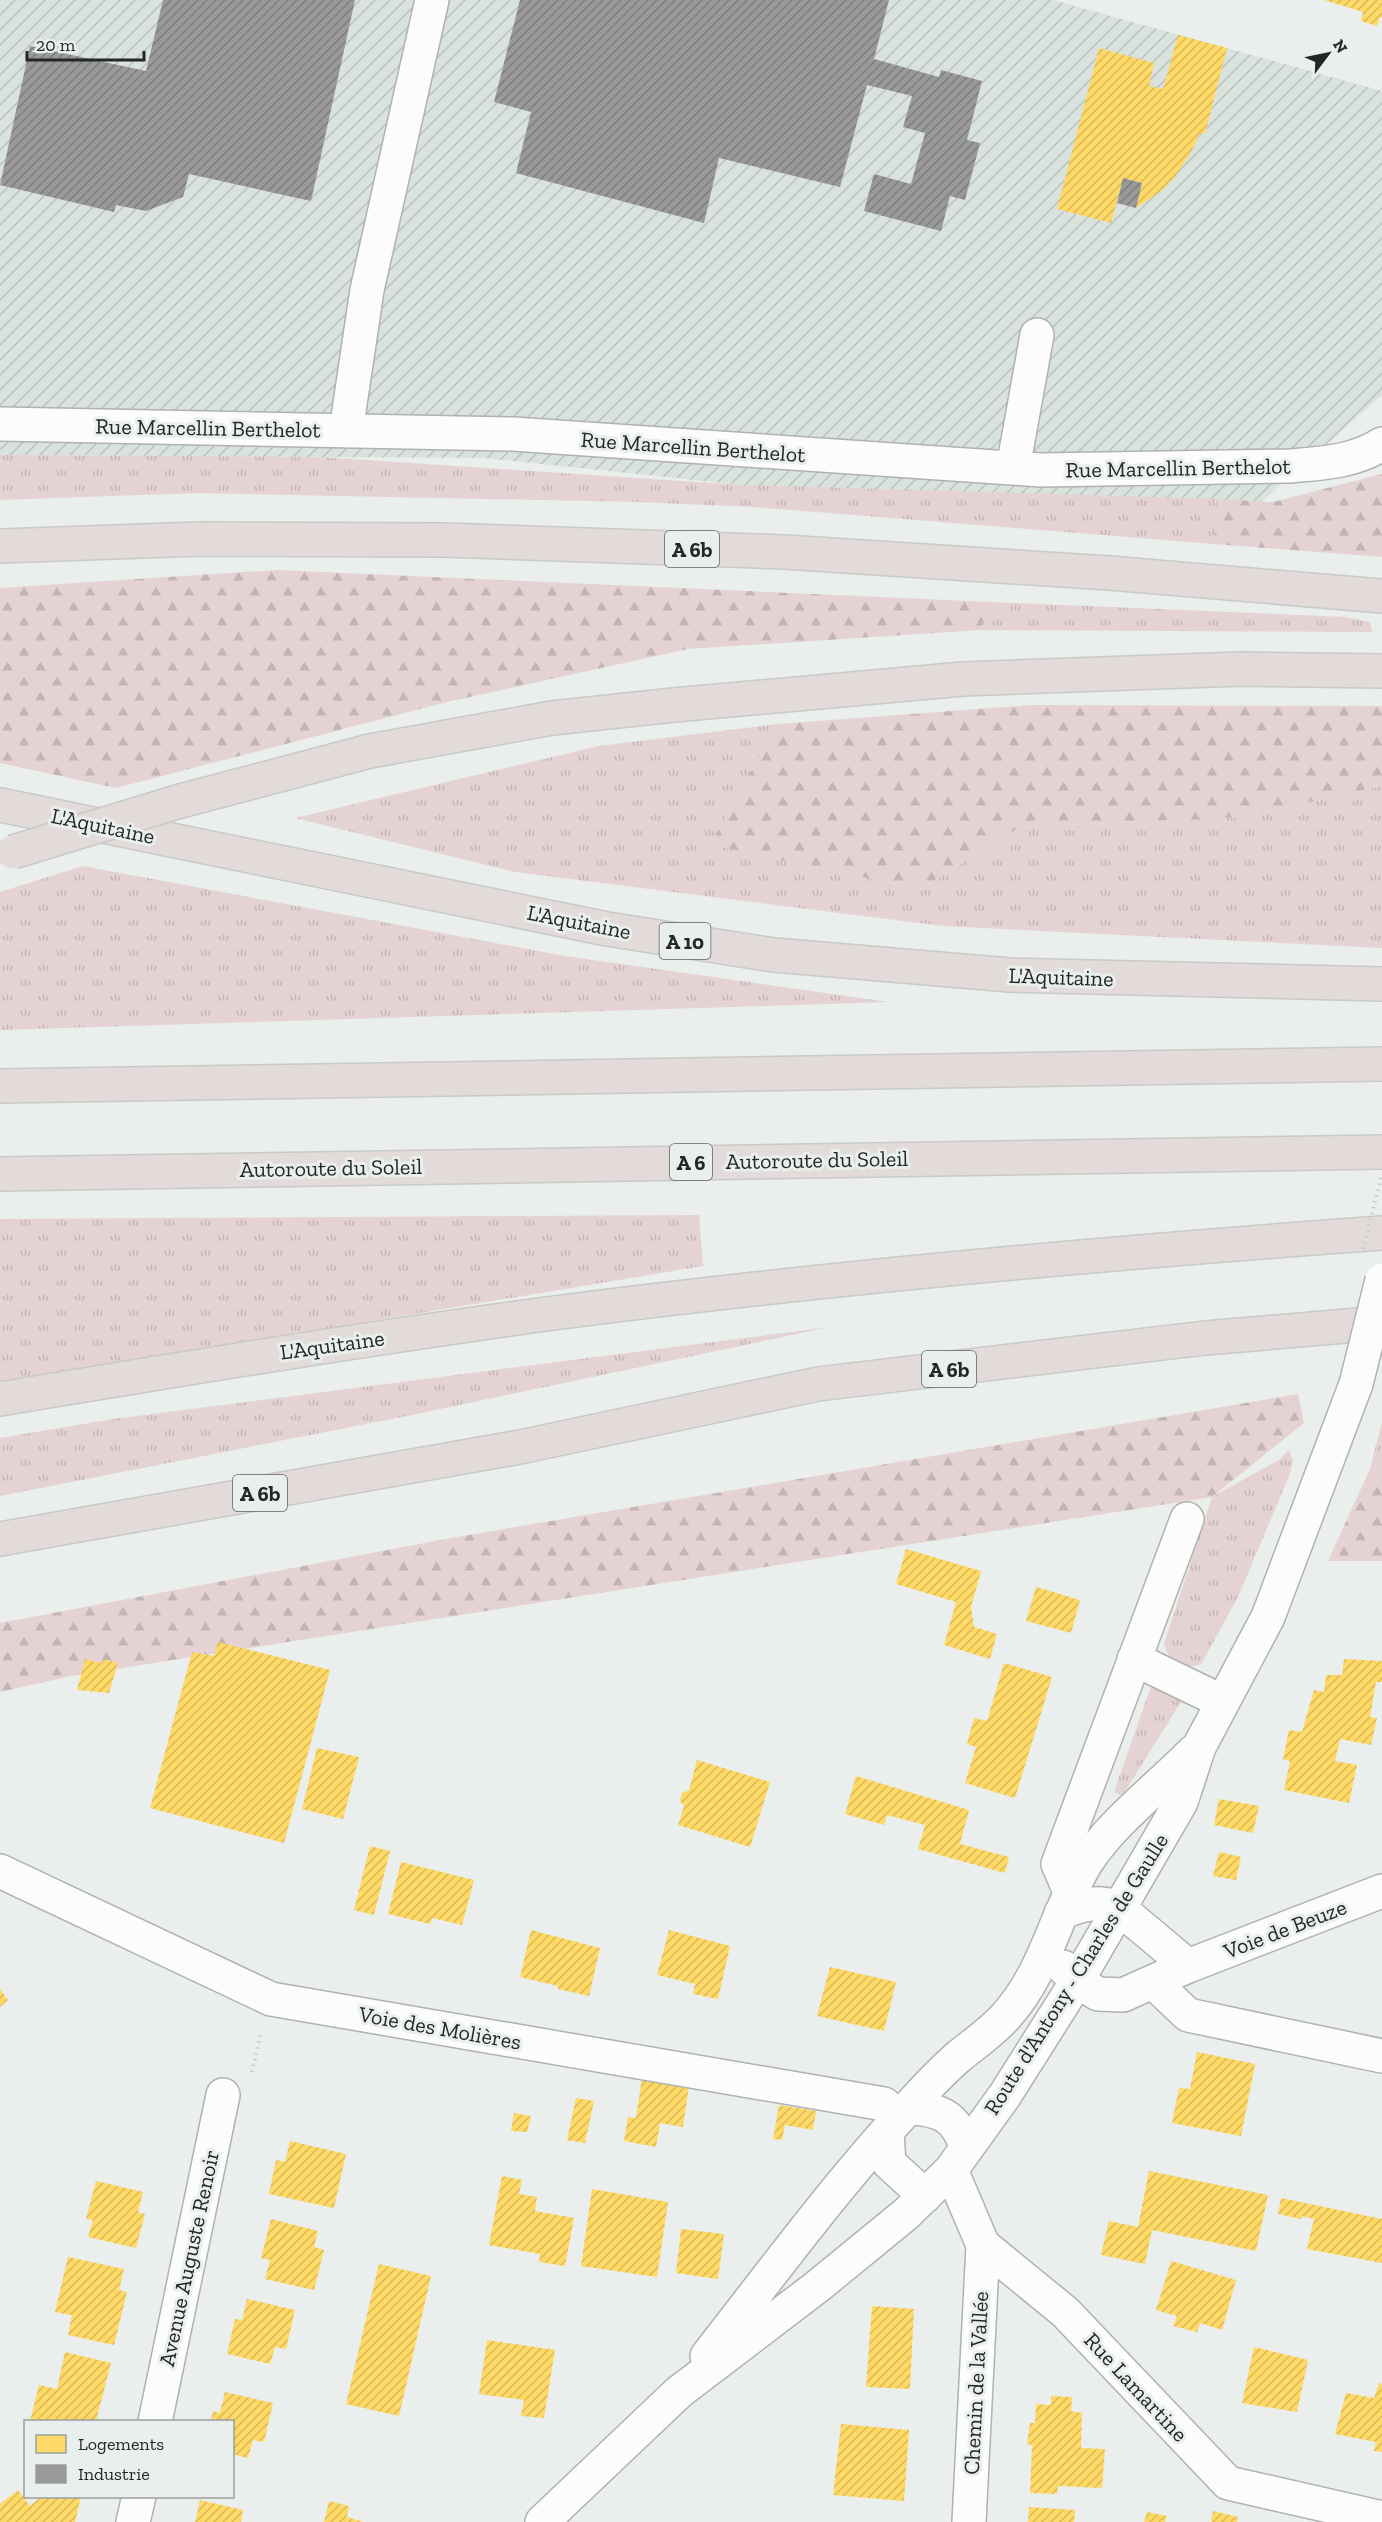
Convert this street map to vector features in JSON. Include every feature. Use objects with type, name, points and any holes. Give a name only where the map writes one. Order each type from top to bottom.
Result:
[{"type":"highway","name":"A 6b","points":[[0,546],[200,539],[443,540],[772,551],[1109,573],[1382,596]]},
{"type":"highway","points":[[7,854],[177,802],[370,751],[552,718],[963,679],[1241,669],[1382,671]]},
{"type":"highway","name":"L'Aquitaine","points":[[0,805],[596,926],[774,955],[1010,975],[1382,984]]},
{"type":"highway","points":[[0,1086],[1382,1064]]},
{"type":"highway","name":"Autoroute du Soleil","points":[[0,1174],[1382,1152]]},
{"type":"highway","name":"L'Aquitaine","points":[[0,1399],[295,1350],[548,1314],[863,1277],[1154,1249],[1382,1233]]},
{"type":"highway","name":"A 6b","points":[[0,1539],[520,1447],[818,1384],[1205,1338],[1382,1323]]},
{"type":"street","points":[[346,431],[367,290],[432,0]]},
{"type":"street","points":[[1012,468],[1037,335]]},
{"type":"street","name":"Rue Marcellin Berthelot","points":[[0,424],[513,434],[1041,470],[1290,466],[1326,463],[1363,456],[1382,444]]},
{"type":"street","name":"Route d'Antony - Charles de Gaulle","points":[[542,2522],[679,2392],[818,2286],[906,2214],[959,2159],[1005,2095],[1077,1981],[1181,1802],[1199,1747],[1268,1617],[1356,1384],[1382,1280]]},
{"type":"street","points":[[1187,1519],[1058,1864],[1065,1903],[1106,1903],[1119,1908],[1188,1966]]},
{"type":"street","points":[[1134,1659],[1223,1702]]},
{"type":"street","name":"Route d'Antony - Charles de Gaulle","points":[[679,2392],[787,2253],[899,2119],[956,2060],[1006,2016],[1030,1984],[1047,1951],[1065,1903],[1087,1861],[1118,1824],[1199,1747]]},
{"type":"street","name":"Voie des Molières","points":[[0,1871],[272,1999],[884,2104],[899,2119]]},
{"type":"street","name":"Voie de Beuze","points":[[1047,1951],[1077,1981],[1098,1994],[1123,1995],[1188,1966],[1382,1891]]},
{"type":"street","points":[[1153,1982],[1188,2015],[1382,2056]]},
{"type":"street","name":"Avenue Auguste Renoir","points":[[155,2420],[224,2095]]},
{"type":"street","points":[[925,2196],[889,2163],[899,2119],[936,2110],[960,2128],[959,2159]]},
{"type":"street","name":"Rue Lamartine","points":[[959,2159],[983,2245],[1065,2312],[1228,2483],[1382,2518]]},
{"type":"street","name":"Chemin de la Vallée","points":[[969,2522],[983,2245]]},
{"type":"street","points":[[133,2522],[139,2498]]},
{"type":"path","points":[[224,2095],[251,2074],[259,2038],[259,2043],[272,1999]]},
{"type":"shaded area","points":[[0,0],[1053,0],[1382,91],[1382,395],[1214,544],[743,485],[484,458],[0,455]]},
{"type":"green space","points":[[0,455],[319,457],[743,485],[1218,499],[1214,544],[754,507],[637,502],[198,493],[0,500]]},
{"type":"green space","points":[[1382,474],[1382,557],[1214,544],[1218,499],[1273,502]]},
{"type":"green space","points":[[277,570],[991,602],[981,630],[688,649],[447,702],[116,788],[0,763],[0,588]]},
{"type":"green space","points":[[991,602],[1346,617],[1370,622],[1372,632],[981,630]]},
{"type":"green space","points":[[1031,705],[1382,706],[1382,786],[1245,817],[1020,827],[920,889],[710,845],[778,724]]},
{"type":"green space","points":[[778,724],[711,845],[920,889],[1020,827],[1245,817],[1382,786],[1382,948],[943,926],[515,872],[295,818],[599,746]]},
{"type":"green space","points":[[83,866],[565,956],[888,1002],[0,1030],[0,892]]},
{"type":"green space","points":[[699,1215],[703,1266],[0,1383],[0,1219]]},
{"type":"green space","points":[[830,1327],[407,1416],[0,1496],[0,1438],[113,1419]]},
{"type":"green space","points":[[1298,1394],[1304,1423],[1212,1497],[71,1676],[0,1692],[0,1623],[451,1538]]},
{"type":"green space","points":[[1382,1422],[1382,1470],[1370,1469]]},
{"type":"green space","points":[[1289,1450],[1293,1462],[1290,1474],[1238,1597],[1201,1664],[1189,1666],[1178,1663],[1169,1655],[1164,1644],[1212,1497],[1279,1460]]},
{"type":"green space","points":[[1370,1469],[1382,1470],[1382,1561],[1328,1561]]},
{"type":"green space","points":[[1155,1685],[1175,1692],[1181,1702],[1124,1793],[1120,1795],[1114,1792],[1150,1689]]},
{"type":"building: Logements","points":[[1324,0],[1382,0],[1382,18],[1380,17],[1377,26],[1361,21],[1363,12]]},
{"type":"building: Logements","points":[[1178,35],[1227,48],[1205,134],[1200,133],[1174,178],[1160,192],[1136,208],[1142,183],[1123,178],[1111,223],[1057,209],[1099,48],[1154,63],[1149,86],[1163,89]]},
{"type":"building: Logements","points":[[906,1549],[981,1571],[971,1607],[974,1627],[997,1634],[990,1659],[944,1645],[956,1602],[896,1584]]},
{"type":"building: Logements","points":[[1036,1587],[1080,1600],[1071,1633],[1026,1621]]},
{"type":"building: Logements","points":[[218,1642],[330,1670],[284,1843],[150,1808],[192,1652],[214,1656]]},
{"type":"building: Logements","points":[[85,1659],[102,1663],[103,1659],[118,1663],[109,1693],[77,1690]]},
{"type":"building: Logements","points":[[1344,1659],[1382,1661],[1382,1682],[1376,1682],[1370,1717],[1377,1718],[1371,1745],[1340,1739],[1335,1761],[1357,1765],[1349,1803],[1284,1790],[1290,1761],[1283,1759],[1289,1730],[1302,1732],[1314,1690],[1324,1692],[1326,1675],[1342,1675]]},
{"type":"building: Logements","points":[[1004,1663],[1052,1677],[1015,1798],[965,1783],[976,1747],[967,1744],[974,1718],[987,1721]]},
{"type":"building: Logements","points":[[317,1748],[359,1757],[343,1819],[302,1809]]},
{"type":"building: Logements","points":[[697,1760],[770,1782],[750,1847],[678,1825],[684,1806],[680,1801],[682,1793],[689,1790]]},
{"type":"building: Logements","points":[[856,1776],[969,1810],[960,1844],[1009,1857],[1005,1873],[918,1849],[925,1825],[887,1815],[884,1825],[845,1814]]},
{"type":"building: Logements","points":[[1219,1799],[1259,1806],[1253,1833],[1214,1825]]},
{"type":"building: Logements","points":[[370,1846],[390,1851],[374,1915],[354,1910]]},
{"type":"building: Logements","points":[[1219,1852],[1241,1857],[1236,1880],[1213,1876]]},
{"type":"building: Logements","points":[[401,1862],[474,1880],[462,1925],[432,1918],[430,1924],[388,1914]]},
{"type":"building: Logements","points":[[531,1930],[600,1948],[589,1996],[520,1977]]},
{"type":"building: Logements","points":[[669,1930],[730,1946],[718,1999],[693,1994],[695,1984],[657,1975]]},
{"type":"building: Logements","points":[[830,1967],[896,1982],[884,2031],[817,2016]]},
{"type":"building: Logements","points":[[0,1989],[8,2000],[0,2007]]},
{"type":"building: Logements","points":[[1197,2052],[1255,2064],[1241,2136],[1172,2123],[1179,2088],[1190,2089]]},
{"type":"building: Logements","points":[[642,2078],[689,2086],[683,2127],[660,2123],[656,2147],[624,2141],[628,2117],[636,2118]]},
{"type":"building: Logements","points":[[576,2098],[594,2101],[585,2143],[567,2140]]},
{"type":"building: Logements","points":[[779,2105],[816,2111],[813,2130],[785,2125],[782,2140],[773,2139]]},
{"type":"building: Logements","points":[[514,2113],[531,2116],[527,2132],[511,2131]]},
{"type":"building: Logements","points":[[290,2141],[346,2154],[334,2208],[269,2194],[276,2160],[285,2162]]},
{"type":"building: Logements","points":[[1149,2171],[1268,2195],[1256,2251],[1152,2230],[1145,2264],[1101,2255],[1109,2221],[1138,2227]]},
{"type":"building: Logements","points":[[502,2176],[522,2180],[519,2194],[537,2197],[535,2211],[574,2218],[565,2266],[539,2262],[540,2254],[489,2245]]},
{"type":"building: Logements","points":[[96,2181],[143,2192],[138,2212],[145,2214],[136,2248],[88,2237],[93,2220],[86,2219]]},
{"type":"building: Logements","points":[[592,2189],[668,2202],[657,2277],[581,2266]]},
{"type":"building: Logements","points":[[1281,2198],[1382,2219],[1382,2263],[1307,2249],[1314,2219],[1278,2214]]},
{"type":"building: Logements","points":[[271,2219],[318,2231],[314,2247],[324,2250],[314,2290],[265,2279],[270,2260],[261,2258]]},
{"type":"building: Logements","points":[[681,2229],[724,2234],[718,2279],[676,2273]]},
{"type":"building: Logements","points":[[68,2257],[124,2269],[119,2290],[127,2292],[114,2345],[68,2335],[72,2315],[55,2312]]},
{"type":"building: Logements","points":[[1171,2261],[1236,2280],[1222,2330],[1200,2323],[1197,2332],[1173,2326],[1177,2316],[1156,2310]]},
{"type":"building: Logements","points":[[379,2264],[431,2276],[399,2416],[346,2404]]},
{"type":"building: Logements","points":[[247,2299],[295,2310],[286,2349],[275,2347],[270,2364],[227,2354],[235,2319],[242,2320]]},
{"type":"building: Logements","points":[[872,2306],[914,2309],[910,2389],[866,2387]]},
{"type":"building: Logements","points":[[487,2340],[555,2350],[544,2418],[521,2416],[524,2400],[479,2394]]},
{"type":"building: Logements","points":[[1254,2347],[1308,2360],[1297,2412],[1242,2403]]},
{"type":"building: Logements","points":[[65,2352],[111,2363],[96,2420],[30,2420],[39,2385],[57,2389]]},
{"type":"building: Logements","points":[[1379,2383],[1382,2384],[1382,2452],[1374,2451],[1376,2442],[1335,2434],[1346,2393],[1374,2398]]},
{"type":"building: Logements","points":[[225,2392],[273,2403],[264,2442],[253,2440],[248,2458],[234,2454],[234,2420],[211,2420],[213,2411],[220,2413]]},
{"type":"building: Logements","points":[[1051,2396],[1072,2397],[1071,2411],[1082,2413],[1081,2448],[1105,2449],[1102,2488],[1058,2486],[1057,2494],[1030,2493],[1032,2445],[1027,2444],[1030,2423],[1035,2423],[1036,2404],[1051,2405]]},
{"type":"building: Logements","points":[[841,2424],[909,2430],[904,2501],[833,2495]]},
{"type":"building: Logements","points":[[18,2490],[30,2506],[40,2498],[81,2498],[75,2522],[0,2522],[0,2504]]},
{"type":"building: Logements","points":[[200,2500],[243,2510],[241,2522],[195,2522]]},
{"type":"building: Logements","points":[[329,2501],[349,2506],[347,2517],[364,2522],[324,2522]]},
{"type":"building: Logements","points":[[1029,2507],[1075,2510],[1074,2522],[1028,2522]]},
{"type":"building: Logements","points":[[1213,2511],[1238,2517],[1237,2522],[1211,2522]]},
{"type":"building: Logements","points":[[1147,2512],[1167,2516],[1165,2522],[1144,2522]]},
{"type":"building: Industrie","points":[[163,0],[355,0],[311,201],[189,174],[183,197],[146,211],[116,205],[114,212],[0,185],[30,46],[146,71]]},
{"type":"building: Industrie","points":[[520,0],[889,0],[874,59],[939,77],[941,70],[982,81],[967,140],[980,143],[965,200],[950,196],[941,231],[864,211],[874,174],[911,184],[925,133],[903,127],[912,96],[867,85],[840,187],[719,158],[704,223],[516,173],[531,112],[494,102]]},
{"type":"building: Industrie","points":[[1123,178],[1142,183],[1136,208],[1117,203]]}]
